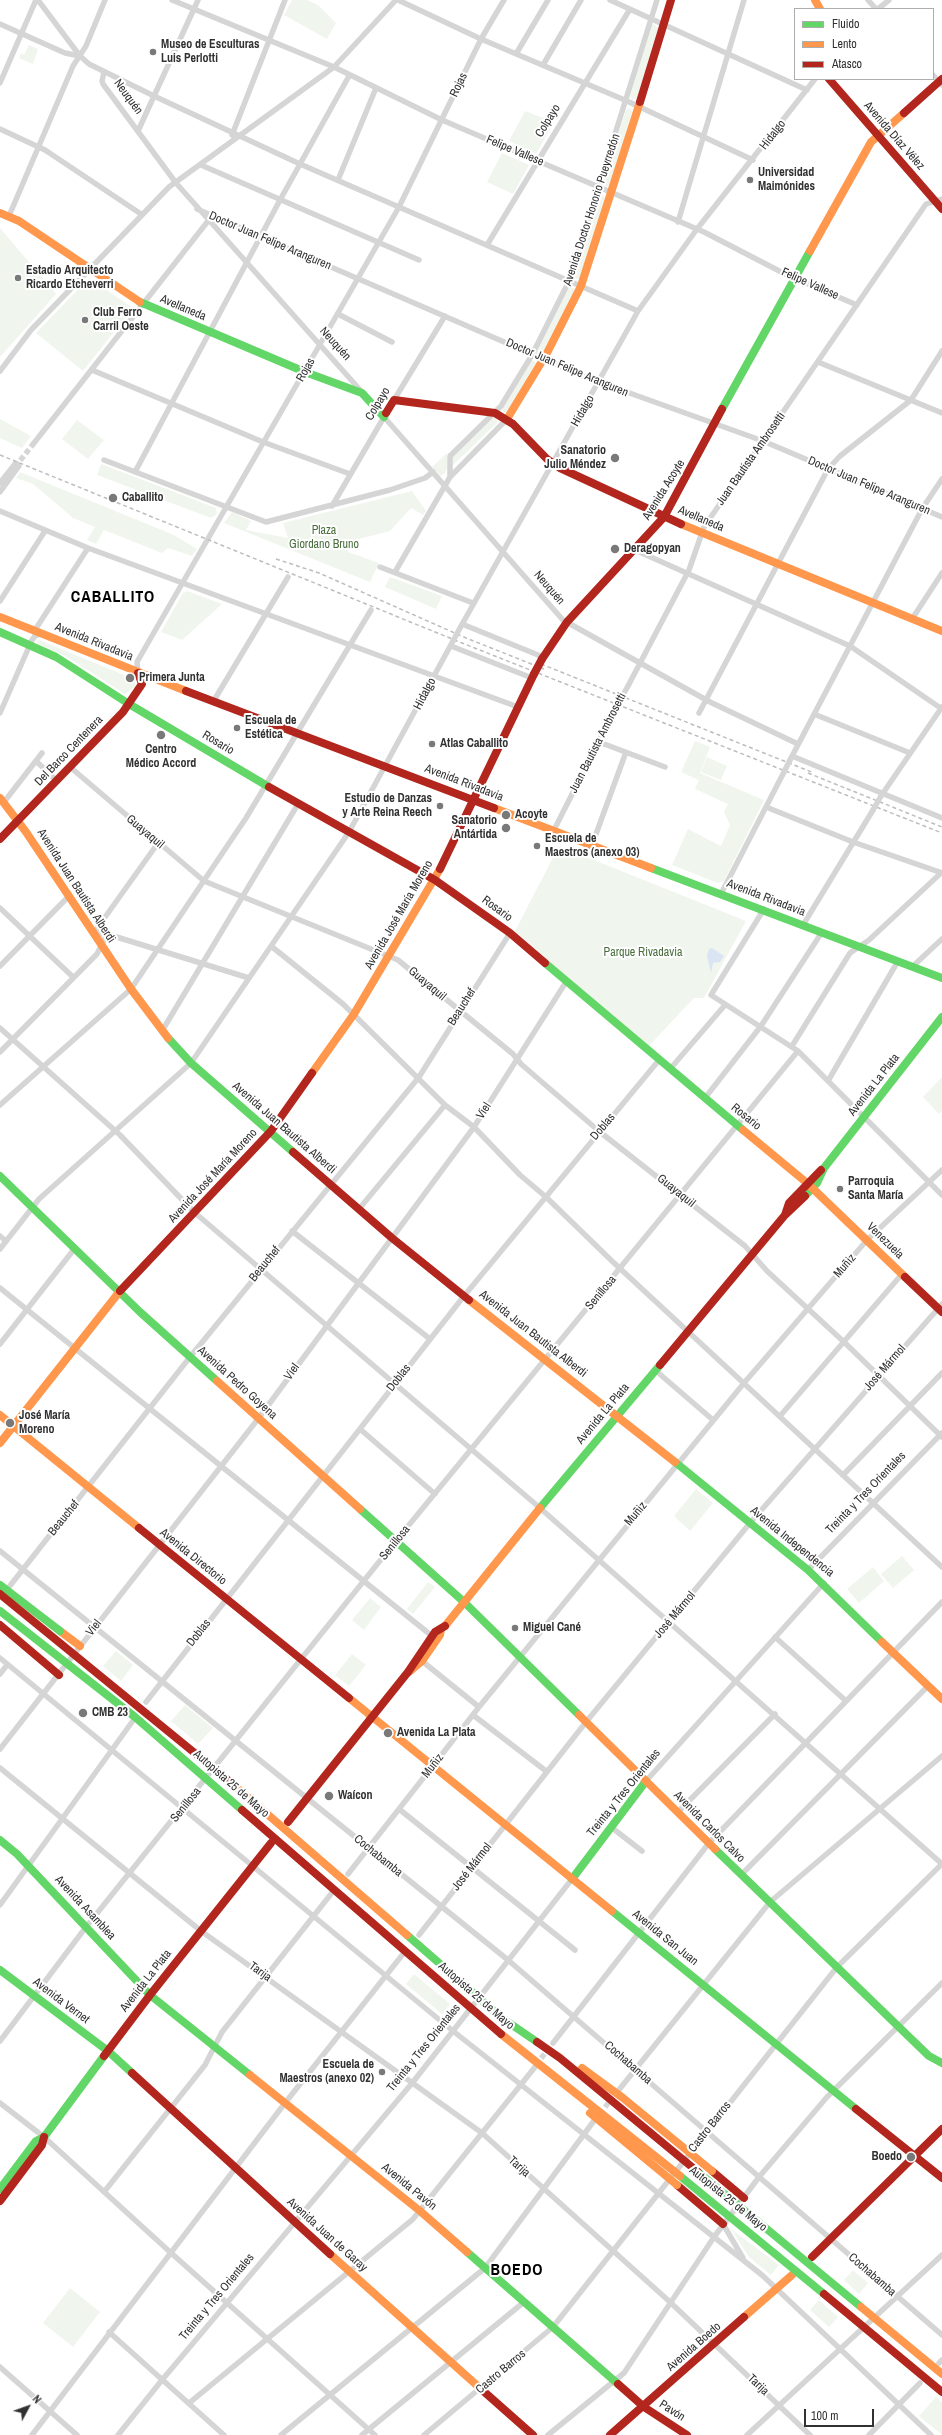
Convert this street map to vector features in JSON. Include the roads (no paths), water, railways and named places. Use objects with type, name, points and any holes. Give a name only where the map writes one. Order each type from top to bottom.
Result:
[{"type":"main road","name":"Avenida Doctor Honorio Pueyrredón","points":[[507,419],[543,360],[581,286],[612,193],[671,0]]},
{"type":"main road","name":"Avenida Díaz Vélez","points":[[829,80],[939,200],[942,209]]},
{"type":"main road","points":[[879,136],[941,82]]},
{"type":"main road","name":"Avenida Acoyte","points":[[474,800],[542,658],[567,622],[664,517],[716,425],[795,278],[842,196],[849,191],[879,136]]},
{"type":"main road","name":"Avellaneda","points":[[0,213],[9,216],[144,305],[304,372],[362,393]]},
{"type":"main road","name":"Neuquén","points":[[362,393],[384,417]]},
{"type":"main road","name":"Avellaneda","points":[[394,400],[495,413],[507,419],[552,464],[664,517],[779,566],[942,631]]},
{"type":"main road","name":"Colpayo","points":[[384,417],[394,400]]},
{"type":"main road","name":"Avenida Rivadavia","points":[[0,617],[213,702],[764,909],[942,978]]},
{"type":"main road","points":[[0,632],[30,644],[56,657],[129,704]]},
{"type":"main road","name":"Del Barco Centenera","points":[[0,839],[129,704],[142,684],[138,673]]},
{"type":"main road","name":"Rosario","points":[[129,704],[266,786],[435,880],[510,933],[566,982],[810,1185]]},
{"type":"main road","name":"Avenida Juan Bautista Alberdi","points":[[2,800],[18,820],[131,990],[162,1031],[191,1063],[392,1238],[464,1296],[618,1415]]},
{"type":"main road","name":"Avenida José María Moreno","points":[[0,1444],[119,1292],[271,1132],[354,1014],[435,880],[474,800]]},
{"type":"main road","name":"Avenida La Plata","points":[[408,1672],[413,1662],[432,1636],[441,1629],[464,1602],[540,1508],[785,1215],[795,1208],[810,1185],[942,1017]]},
{"type":"main road","name":"Avenida Pedro Goyena","points":[[0,1176],[119,1292],[258,1419],[464,1602]]},
{"type":"main road","name":"Venezuela","points":[[810,1185],[902,1274],[941,1308]]},
{"type":"main road","name":"Avenida Directorio","points":[[0,1415],[372,1717]]},
{"type":"main road","name":"Avenida Independencia","points":[[618,1415],[824,1583],[942,1699]]},
{"type":"main road","points":[[0,1585],[80,1646]]},
{"type":"main road","name":"Autopista 25 de Mayo","points":[[0,1594],[214,1768],[502,2018],[560,2058],[942,2374]]},
{"type":"main road","name":"Avenida Carlos Calvo","points":[[464,1602],[521,1656],[632,1767],[645,1783],[678,1812],[708,1843],[929,2056],[942,2063]]},
{"type":"main road","name":"Autopista 25 de Mayo","points":[[0,1611],[135,1717],[512,2043],[708,2198],[942,2392]]},
{"type":"main road","points":[[0,1625],[59,1674]]},
{"type":"main road","name":"Avenida La Plata","points":[[288,1822],[408,1672],[423,1658],[440,1636],[441,1629]]},
{"type":"main road","points":[[423,1658],[425,1651],[434,1640],[432,1636]]},
{"type":"main road","name":"Avenida San Juan","points":[[372,1717],[942,2178]]},
{"type":"main road","name":"Treinta y Tres Orientales","points":[[572,1879],[645,1783]]},
{"type":"main road","name":"Avenida Asamblea","points":[[0,1840],[29,1866],[150,1995]]},
{"type":"main road","name":"Avenida La Plata","points":[[0,2189],[36,2141],[44,2136],[150,1995],[272,1843]]},
{"type":"main road","name":"Avenida Vernet","points":[[0,1970],[108,2051]]},
{"type":"main road","name":"Avenida Pavón","points":[[150,1995],[420,2211],[644,2407]]},
{"type":"main road","points":[[512,2043],[574,2100],[724,2224]]},
{"type":"main road","name":"Avenida Juan de Garay","points":[[108,2051],[295,2223],[533,2435]]},
{"type":"main road","points":[[560,2058],[576,2064],[623,2098],[744,2198]]},
{"type":"main road","points":[[812,2257],[942,2128]]},
{"type":"main road","name":"Avenida La Plata","points":[[0,2201],[42,2145],[44,2136]]},
{"type":"main road","name":"Avenida Boedo","points":[[610,2435],[716,2344],[792,2275]]},
{"type":"main road","name":"Pavón","points":[[644,2407],[687,2435]]},
{"type":"street","points":[[0,84],[37,0],[80,56],[104,72],[231,133],[300,164],[638,311]]},
{"type":"street","points":[[9,216],[73,66],[89,40],[105,0]]},
{"type":"street","name":"Felipe Vallese","points":[[172,0],[334,67],[349,76],[442,120],[697,229],[795,278],[857,305]]},
{"type":"street","points":[[138,131],[198,0]]},
{"type":"street","points":[[232,142],[231,133],[285,0]]},
{"type":"street","points":[[0,371],[31,330],[88,268],[141,214],[176,183],[334,67],[397,0],[480,39],[627,102],[753,160]]},
{"type":"street","name":"Rojas","points":[[138,673],[137,662],[399,207],[480,39],[504,0]]},
{"type":"street","points":[[516,54],[548,0]]},
{"type":"street","points":[[543,65],[581,0]]},
{"type":"street","points":[[610,0],[808,90]]},
{"type":"street","points":[[450,477],[450,456],[495,413],[532,355],[569,281],[627,102],[657,0]]},
{"type":"street","points":[[678,222],[744,0]]},
{"type":"street","points":[[868,0],[876,8]]},
{"type":"street","points":[[878,8],[889,0]]},
{"type":"street","name":"Colpayo","points":[[487,246],[630,9]]},
{"type":"street","points":[[0,24],[65,53],[80,56]]},
{"type":"street","name":"Neuquén","points":[[104,72],[102,81],[103,84],[176,183],[197,209],[362,393]]},
{"type":"street","points":[[135,472],[246,262],[349,76]]},
{"type":"street","name":"Hidalgo","points":[[0,1250],[39,1199],[191,1063],[349,832],[473,604],[599,383],[638,311],[697,229],[753,160],[814,80]]},
{"type":"street","points":[[338,180],[376,88]]},
{"type":"street","points":[[0,129],[39,147],[141,214]]},
{"type":"street","points":[[201,165],[419,260]]},
{"type":"street","name":"Juan Bautista Ambrosetti","points":[[554,830],[616,707],[687,574],[702,532],[926,204],[939,200]]},
{"type":"street","name":"Doctor Juan Felipe Aranguren","points":[[197,209],[543,360],[599,383],[764,441],[942,517]]},
{"type":"street","points":[[34,443],[144,305],[208,221]]},
{"type":"street","points":[[338,314],[392,342]]},
{"type":"street","name":"Colpayo","points":[[394,400],[445,316]]},
{"type":"street","points":[[699,713],[779,566],[828,469],[840,456],[911,400],[942,351]]},
{"type":"street","points":[[818,362],[942,413]]},
{"type":"street","points":[[92,370],[263,442],[350,474]]},
{"type":"street","points":[[30,449],[92,374],[92,370]]},
{"type":"street","name":"Colpayo","points":[[332,506],[384,417]]},
{"type":"street","name":"Neuquén","points":[[384,417],[555,614],[706,700],[798,744]]},
{"type":"street","name":"Avenida Doctor Honorio Pueyrredón","points":[[395,572],[450,477],[507,419]]},
{"type":"street","points":[[104,460],[266,522],[390,490],[425,478],[433,472]]},
{"type":"street","points":[[0,483],[15,464],[19,466],[0,492]]},
{"type":"street","points":[[0,486],[14,469]]},
{"type":"street","points":[[721,894],[922,509],[942,479]]},
{"type":"street","points":[[0,511],[88,548],[518,707]]},
{"type":"street","points":[[0,601],[45,531]]},
{"type":"street","points":[[0,713],[30,644],[88,548]]},
{"type":"street","points":[[635,550],[757,606],[850,646],[942,708],[881,795],[804,925]]},
{"type":"street","points":[[380,567],[473,604]]},
{"type":"street","points":[[912,619],[942,573]]},
{"type":"street","points":[[213,702],[288,577]]},
{"type":"street","points":[[0,1105],[131,990],[159,950],[266,786],[351,645],[370,610]]},
{"type":"street","points":[[461,626],[542,658]]},
{"type":"street","points":[[452,643],[533,676]]},
{"type":"street","points":[[814,714],[910,753]]},
{"type":"street","points":[[599,742],[665,767]]},
{"type":"street","points":[[592,845],[626,752]]},
{"type":"street","points":[[2,800],[42,753]]},
{"type":"street","points":[[791,758],[942,818]]},
{"type":"street","points":[[36,761],[57,781]]},
{"type":"street","name":"Guayaquil","points":[[70,767],[204,881],[398,960],[517,1059],[600,1132],[681,1195],[752,1254],[767,1271],[941,1435]]},
{"type":"street","points":[[162,1031],[298,804]]},
{"type":"street","points":[[766,807],[853,842],[941,873],[868,940],[850,953],[792,1046]]},
{"type":"street","points":[[93,934],[158,843]]},
{"type":"street","points":[[0,966],[68,897]]},
{"type":"street","points":[[0,908],[73,977]]},
{"type":"street","points":[[764,909],[711,995],[798,1051],[942,1195]]},
{"type":"street","points":[[705,1098],[761,1026],[822,932]]},
{"type":"street","name":"Beauchef","points":[[9,1587],[190,1357],[418,1077],[510,933]]},
{"type":"street","points":[[93,934],[107,934],[249,978]]},
{"type":"street","points":[[0,1052],[97,954],[107,934]]},
{"type":"street","points":[[912,967],[942,939]]},
{"type":"street","points":[[271,946],[354,1014],[445,1105],[474,1127],[520,1175],[546,1197],[620,1270],[816,1449],[942,1568]]},
{"type":"street","points":[[828,1081],[898,961]]},
{"type":"street","name":"Viel","points":[[0,1749],[258,1419],[474,1127],[566,982]]},
{"type":"street","points":[[670,1069],[725,1005]]},
{"type":"street","points":[[0,1028],[115,1131],[194,1212],[540,1508],[806,1741],[942,1864]]},
{"type":"street","name":"Senillosa","points":[[0,2041],[86,1927],[130,1875],[236,1741],[302,1661],[395,1542],[545,1358],[620,1270],[798,1051]]},
{"type":"street","name":"Doblas","points":[[146,1702],[226,1598],[324,1478],[430,1338],[659,1060]]},
{"type":"street","points":[[359,1209],[445,1105]]},
{"type":"street","name":"Muñiz","points":[[348,1874],[479,1707],[744,1383],[867,1240],[942,1170]]},
{"type":"street","points":[[292,1231],[430,1338]]},
{"type":"street","points":[[0,1236],[6,1241]]},
{"type":"street","points":[[0,1344],[75,1248]]},
{"type":"street","points":[[780,1416],[902,1274]]},
{"type":"street","points":[[0,1288],[75,1347],[221,1467],[290,1520],[432,1636]]},
{"type":"street","name":"José Mármol","points":[[419,1935],[505,1826],[546,1771],[750,1524],[879,1376],[941,1308]]},
{"type":"street","points":[[655,1370],[713,1420]]},
{"type":"street","points":[[843,1475],[942,1373]]},
{"type":"street","points":[[360,1429],[435,1494]]},
{"type":"street","name":"Treinta y Tres Orientales","points":[[808,1570],[941,1435]]},
{"type":"street","name":"Cochabamba","points":[[0,1550],[94,1627],[162,1680],[368,1849],[508,1960],[575,2016],[942,2335]]},
{"type":"street","name":"Treinta y Tres Orientales","points":[[645,1783],[824,1583]]},
{"type":"street","points":[[553,2043],[708,1843],[942,1602]]},
{"type":"street","points":[[775,1637],[846,1701]]},
{"type":"street","points":[[0,1658],[453,2031],[582,2135],[746,2262],[777,2289],[931,2435]]},
{"type":"street","points":[[423,1658],[479,1707]]},
{"type":"street","points":[[0,1674],[7,1665]]},
{"type":"street","points":[[741,1875],[842,1775],[928,1686]]},
{"type":"street","points":[[678,1812],[775,1714]]},
{"type":"street","points":[[473,1715],[546,1771]]},
{"type":"street","points":[[0,1905],[132,1722]]},
{"type":"street","points":[[618,2091],[770,1902],[942,1756]]},
{"type":"street","name":"Tarija","points":[[0,1768],[63,1818],[130,1875],[201,1931],[482,2133],[716,2344],[810,2435]]},
{"type":"street","points":[[399,1809],[575,1950]]},
{"type":"street","points":[[611,1827],[642,1851]]},
{"type":"street","name":"Castro Barros","points":[[424,2435],[481,2390],[554,2328],[657,2193],[837,1967],[942,1864]]},
{"type":"street","name":"Treinta y Tres Orientales","points":[[118,2435],[162,2380],[412,2082],[572,1879]]},
{"type":"street","points":[[104,2192],[205,2065],[222,2032],[267,1977],[331,1894]]},
{"type":"street","points":[[32,2435],[170,2252],[403,1954]]},
{"type":"street","points":[[548,2435],[615,2382],[627,2370],[670,2302],[714,2237],[759,2177],[834,2090],[942,1983]]},
{"type":"street","points":[[189,2403],[350,2272],[420,2211],[535,2067]]},
{"type":"street","points":[[0,2103],[44,2136],[170,2252],[375,2435]]},
{"type":"street","points":[[281,2435],[485,2268],[596,2118]]},
{"type":"street","points":[[724,2224],[746,2262]]},
{"type":"street","points":[[747,2435],[898,2298],[942,2255]]},
{"type":"street","points":[[362,2435],[524,2302]]},
{"type":"street","points":[[110,2332],[224,2435]]},
{"type":"street","points":[[0,2367],[77,2435]]},
{"type":"street","points":[[869,2435],[920,2383]]},
{"type":"tunnel","points":[[15,467],[34,443]]},
{"type":"tunnel","points":[[536,2065],[549,2048]]},
{"type":"tunnel","points":[[600,2114],[612,2098]]},
{"type":"railway","points":[[0,455],[462,643],[942,833]]},
{"type":"railway","points":[[276,559],[319,573],[466,638],[544,669]]},
{"type":"railway","points":[[541,664],[814,773]]},
{"type":"railway","points":[[808,773],[942,827]]},
{"type":"place","name":"Museo de Esculturas Luis Perlotti","points":[[153,52]]},
{"type":"place","name":"Universidad Maimónides","points":[[750,180]]},
{"type":"place","name":"Estadio Arquitecto Ricardo Etcheverri","points":[[18,278]]},
{"type":"place","name":"Club Ferro Carril Oeste","points":[[85,320]]},
{"type":"place","name":"Sanatorio Julio Méndez","points":[[615,458]]},
{"type":"place","name":"Caballito","points":[[113,498]]},
{"type":"place","name":"Deragopyan","points":[[615,549]]},
{"type":"place","name":"Primera Junta","points":[[130,678]]},
{"type":"place","name":"Escuela de Estética","points":[[237,728]]},
{"type":"place","name":"Centro Médico Accord","points":[[161,735]]},
{"type":"place","name":"Atlas Caballito","points":[[432,744]]},
{"type":"place","name":"Estudio de Danzas y Arte Reina Reech","points":[[440,806]]},
{"type":"place","name":"Acoyte","points":[[506,815]]},
{"type":"place","name":"Sanatorio Antártida","points":[[506,828]]},
{"type":"place","name":"Escuela de Maestros (anexo 03)","points":[[537,846]]},
{"type":"place","name":"Parroquia Santa María","points":[[840,1189]]},
{"type":"place","name":"José María Moreno","points":[[10,1423]]},
{"type":"place","name":"Miguel Cané","points":[[515,1628]]},
{"type":"place","name":"CMB 23","points":[[83,1713]]},
{"type":"place","name":"Avenida La Plata","points":[[388,1733]]},
{"type":"place","name":"Waícon","points":[[329,1796]]},
{"type":"place","name":"Escuela de Maestros (anexo 02)","points":[[382,2072]]},
{"type":"place","name":"Boedo","points":[[911,2157]]},
{"type":"district","name":"CABALLITO","points":[[113,598]]},
{"type":"district","name":"BOEDO","points":[[517,2271]]},
{"type":"park label","name":"Plaza Giordano Bruno","points":[[324,538]]},
{"type":"park label","name":"Parque Rivadavia","points":[[643,953]]}]
